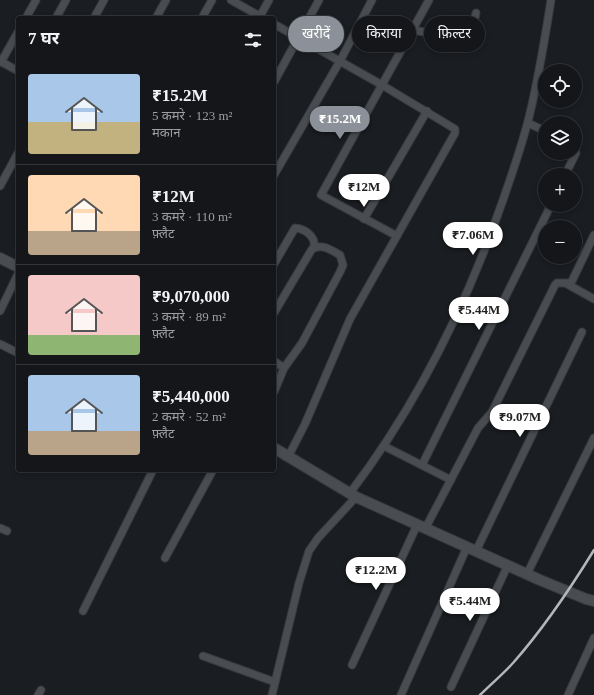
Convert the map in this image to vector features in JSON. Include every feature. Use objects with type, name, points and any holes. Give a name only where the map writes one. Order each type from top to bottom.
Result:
[{"type":"main road","points":[[0,258],[16,266]]},
{"type":"main road","points":[[276,449],[353,495],[421,527],[586,600],[594,601]]},
{"type":"street","points":[[27,16],[36,0]]},
{"type":"street","points":[[57,16],[66,0]]},
{"type":"street","points":[[95,16],[104,0]]},
{"type":"street","points":[[157,16],[166,0]]},
{"type":"street","points":[[203,16],[212,0]]},
{"type":"street","points":[[231,0],[258,16]]},
{"type":"street","points":[[261,16],[269,0]]},
{"type":"street","points":[[310,16],[319,0]]},
{"type":"street","points":[[276,172],[340,61],[372,0]]},
{"type":"street","points":[[416,23],[429,0]]},
{"type":"street","points":[[272,695],[299,583],[309,550],[353,495],[424,379],[471,285],[487,247],[528,123],[538,78],[551,0]]},
{"type":"street","points":[[416,31],[467,39],[471,35],[476,13]]},
{"type":"street","points":[[276,25],[288,32]]},
{"type":"street","points":[[16,35],[1,61],[16,70]]},
{"type":"street","points":[[276,78],[290,52]]},
{"type":"street","points":[[288,457],[305,424],[350,318],[455,133],[454,126],[324,52]]},
{"type":"street","points":[[397,236],[321,195],[400,52]]},
{"type":"street","points":[[364,219],[427,111]]},
{"type":"street","points":[[528,123],[538,128]]},
{"type":"street","points":[[0,186],[16,157]]},
{"type":"street","points":[[422,465],[548,212]]},
{"type":"street","points":[[276,261],[295,228],[313,237],[315,241],[314,248]]},
{"type":"street","points":[[567,284],[572,282],[594,235]]},
{"type":"street","points":[[276,310],[309,252],[314,248],[323,247],[340,255],[343,265],[302,343],[284,368],[276,387]]},
{"type":"street","points":[[0,311],[16,278]]},
{"type":"street","points":[[352,665],[421,527],[451,480],[478,428],[492,412],[555,285],[557,283],[567,284],[594,299]]},
{"type":"street","points":[[401,695],[471,549],[582,332]]},
{"type":"street","points":[[0,344],[16,352]]},
{"type":"street","points":[[276,362],[284,368]]},
{"type":"street","points":[[527,574],[594,438]]},
{"type":"street","points":[[384,446],[451,480]]},
{"type":"street","points":[[83,611],[152,472]]},
{"type":"street","points":[[165,558],[212,472]]},
{"type":"street","points":[[450,687],[508,565]]},
{"type":"street","points":[[568,695],[594,638]]},
{"type":"street","points":[[203,656],[275,682]]},
{"type":"railway","points":[[480,695],[513,663],[535,636],[566,594],[594,550]]}]
